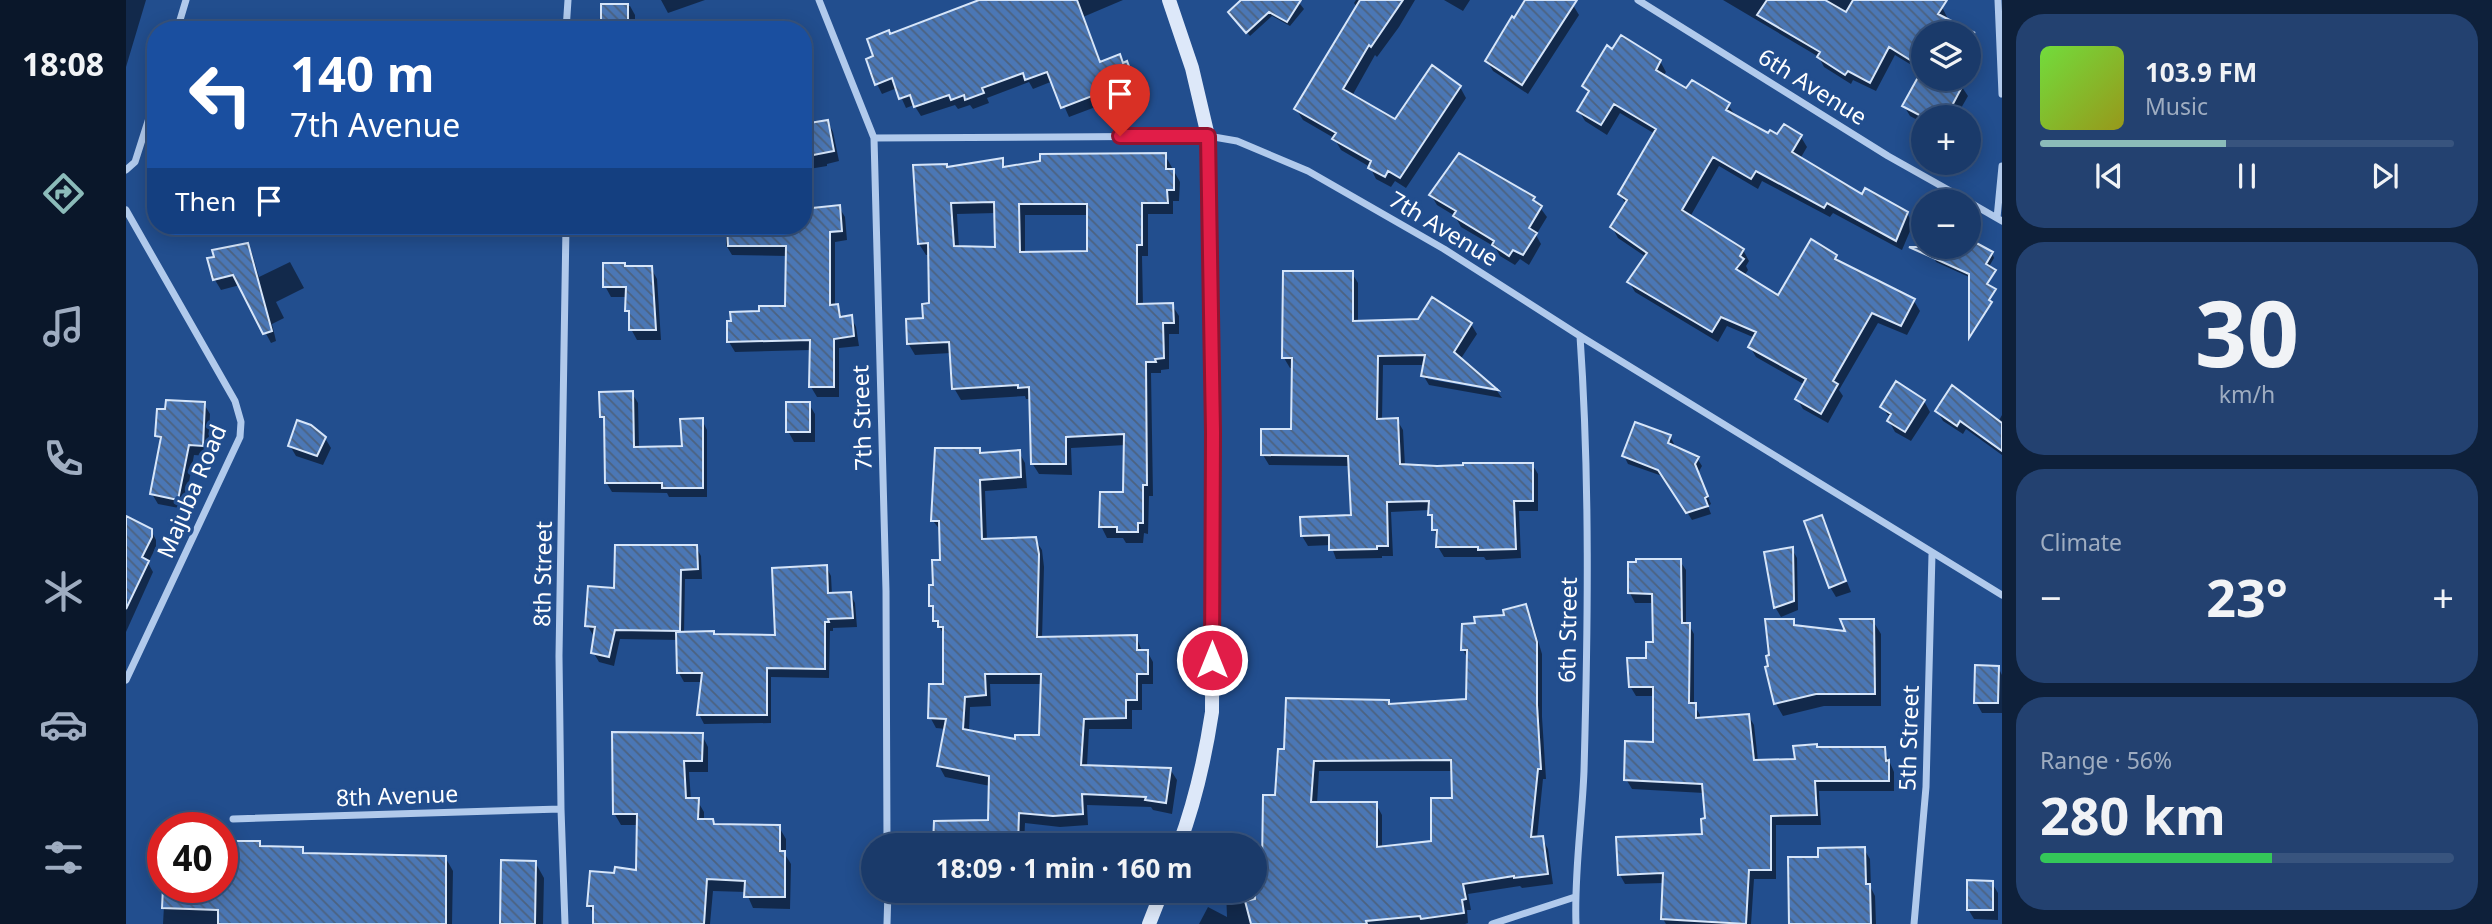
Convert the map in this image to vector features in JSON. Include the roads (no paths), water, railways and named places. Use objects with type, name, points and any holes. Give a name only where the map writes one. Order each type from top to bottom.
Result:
[{"type":"street","points":[[180,21],[186,0]]},
{"type":"street","points":[[567,21],[568,0]]},
{"type":"street","name":"7th Street","points":[[818,0],[874,138],[886,591],[887,833]]},
{"type":"street","points":[[1169,0],[1192,68],[1208,136],[1213,432],[1212,712],[1205,757],[1184,833]]},
{"type":"street","name":"6th Avenue","points":[[1638,0],[1888,156],[1947,189]]},
{"type":"street","points":[[1998,0],[2002,94]]},
{"type":"street","points":[[126,170],[135,162],[147,124]]},
{"type":"street","name":"7th Avenue","points":[[874,138],[1208,136],[1237,141],[1308,171],[1444,249],[1580,336],[2002,595]]},
{"type":"street","points":[[2000,219],[2002,166]]},
{"type":"street","name":"6th Avenue","points":[[1981,208],[2000,219]]},
{"type":"street","name":"Majuba Road","points":[[126,210],[235,401],[241,422],[240,437],[126,680]]},
{"type":"street","name":"8th Street","points":[[565,924],[559,656],[566,235]]},
{"type":"street","name":"6th Street","points":[[1576,924],[1575,897],[1583,774],[1587,550],[1580,336]]},
{"type":"street","name":"5th Street","points":[[1914,924],[1926,787],[1932,554]]},
{"type":"street","name":"8th Avenue","points":[[238,819],[561,809]]},
{"type":"street","points":[[1492,924],[1575,897]]},
{"type":"street","points":[[887,924],[888,903]]},
{"type":"street","points":[[1149,924],[1157,903]]}]
